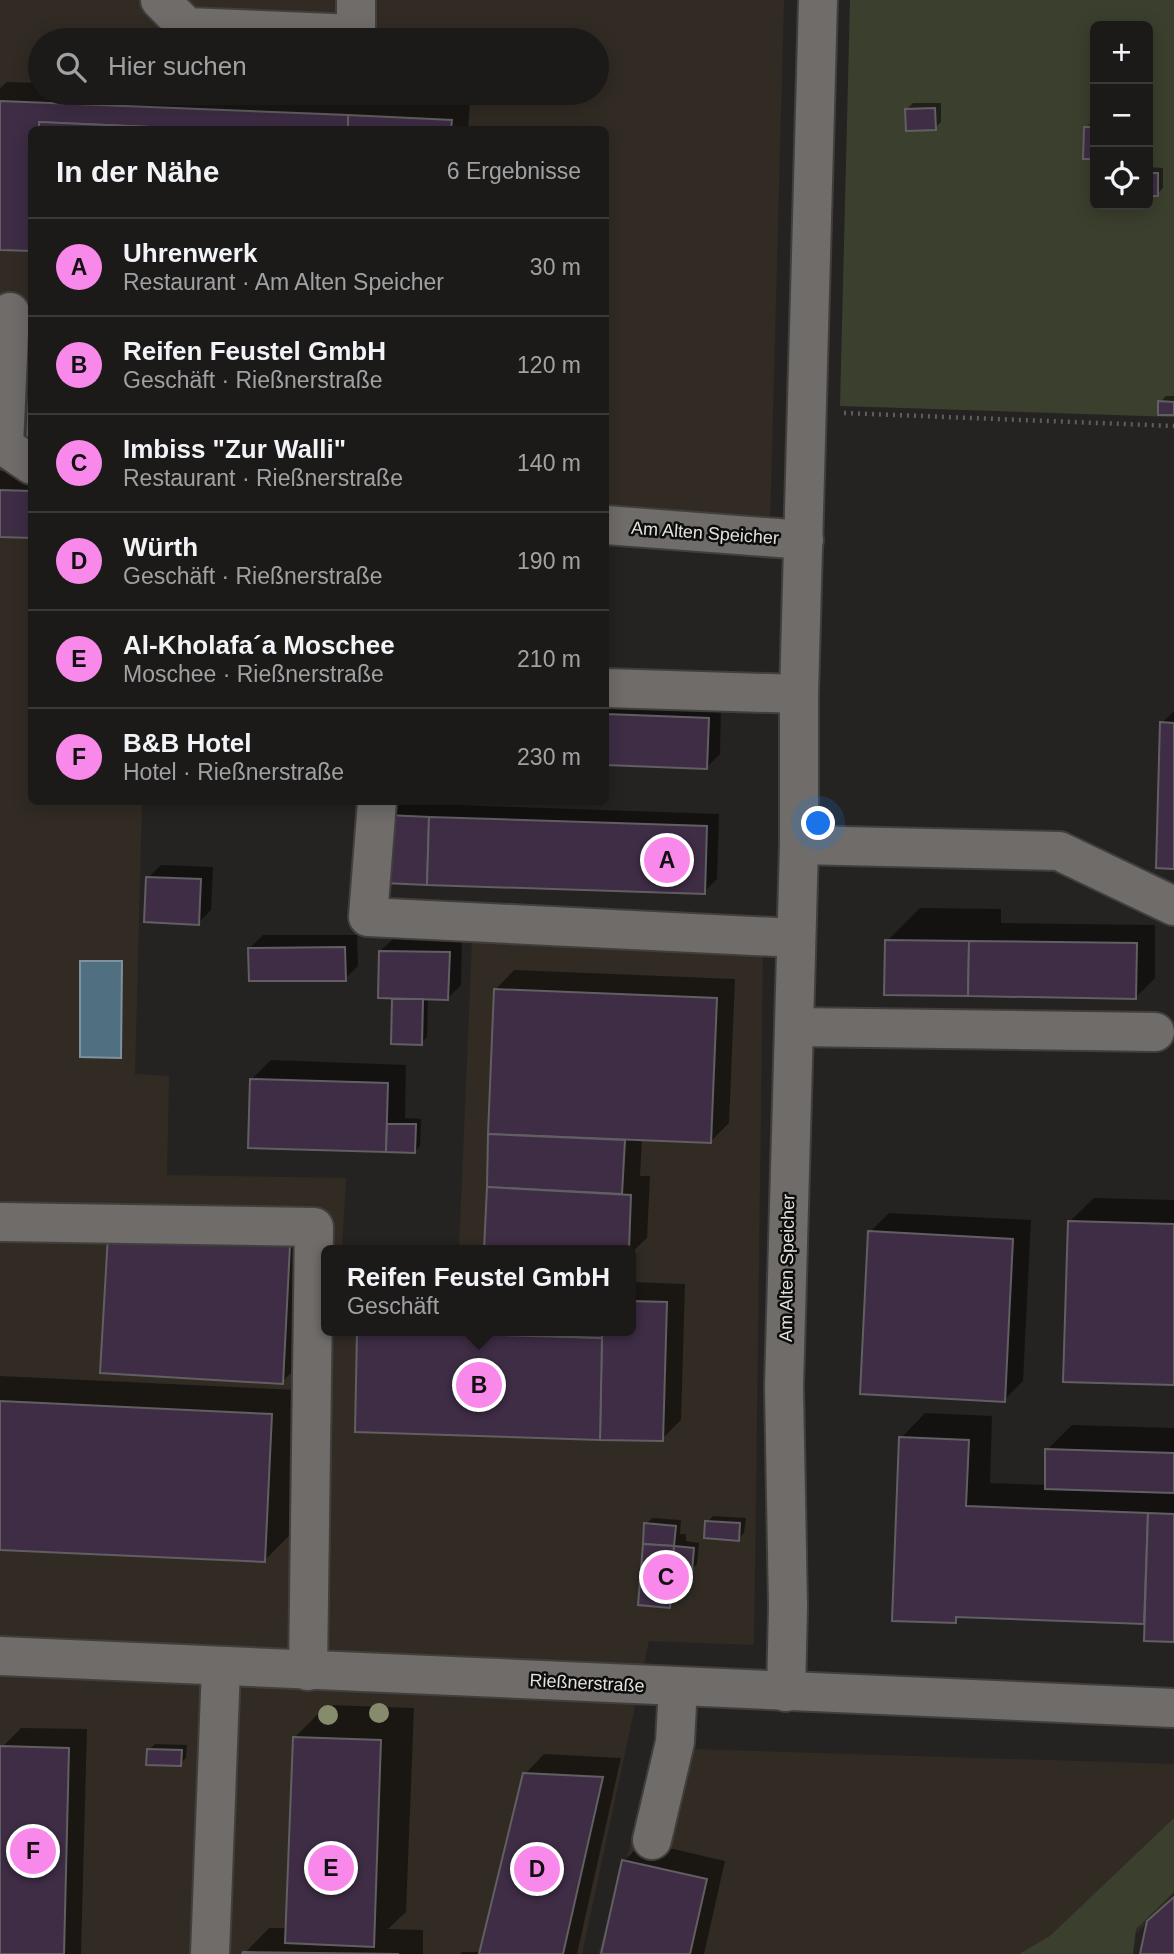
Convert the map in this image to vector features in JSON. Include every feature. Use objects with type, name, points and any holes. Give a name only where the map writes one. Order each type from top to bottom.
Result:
[{"type":"street","points":[[160,0],[187,27],[211,28]]},
{"type":"street","points":[[356,0],[356,28]]},
{"type":"street","name":"Am Alten Speicher","points":[[786,1692],[788,1607],[784,1387],[818,0]]},
{"type":"street","points":[[9,312],[4,446],[28,462]]},
{"type":"street","name":"Am Alten Speicher","points":[[609,525],[804,540]]},
{"type":"street","points":[[609,688],[799,694]]},
{"type":"street","points":[[377,805],[368,917],[796,938]]},
{"type":"street","points":[[799,845],[1059,851],[1174,906]]},
{"type":"street","points":[[794,1027],[1155,1032]]},
{"type":"street","points":[[0,1222],[314,1227],[308,1671]]},
{"type":"street","name":"Rießnerstraße","points":[[0,1656],[1174,1708]]},
{"type":"street","points":[[210,1954],[221,1667]]},
{"type":"street","points":[[652,1840],[675,1742],[678,1687]]},
{"type":"path","points":[[808,412],[1174,426]]},
{"type":"shaded area","points":[[0,0],[784,0],[770,526],[609,537],[609,126],[28,126],[28,805],[142,805],[135,1074],[169,1076],[167,1175],[346,1178],[342,1245],[321,1245],[321,1336],[636,1336],[636,1245],[459,1245],[472,940],[763,951],[754,1645],[649,1641],[582,1954],[0,1954]]},
{"type":"shaded area","points":[[659,1748],[1174,1764],[1174,1894],[1139,1931],[1101,1954],[598,1954]]},
{"type":"green space","points":[[850,0],[1174,0],[1174,417],[840,406]]},
{"type":"green space","points":[[1174,1818],[1174,1892],[1136,1929],[1133,1954],[1019,1954],[1050,1936]]},
{"type":"water","points":[[80,961],[122,961],[121,1058],[80,1057]]},
{"type":"building","points":[[0,101],[28,102],[28,105],[99,105],[348,115],[348,126],[128,126],[39,122],[39,126],[28,126],[28,251],[0,250]]},
{"type":"building","points":[[935,108],[936,130],[906,131],[905,109]]},
{"type":"building","points":[[348,115],[452,120],[451,126],[348,126]]},
{"type":"building","points":[[39,122],[128,126],[39,126]]},
{"type":"building","points":[[1084,127],[1090,127],[1090,159],[1083,159]]},
{"type":"building","points":[[1153,173],[1158,173],[1158,196],[1153,196]]},
{"type":"building","points":[[1158,401],[1174,402],[1174,415],[1158,415]]},
{"type":"building","points":[[0,490],[28,491],[28,538],[0,537]]},
{"type":"building","points":[[609,714],[709,718],[707,769],[609,765]]},
{"type":"building","points":[[1160,722],[1174,723],[1174,869],[1156,868]]},
{"type":"building","points":[[387,815],[429,817],[427,885],[384,883]]},
{"type":"building","points":[[429,817],[707,826],[705,894],[427,885]]},
{"type":"building","points":[[146,877],[201,879],[199,925],[144,922]]},
{"type":"building","points":[[885,940],[969,941],[968,996],[884,995]]},
{"type":"building","points":[[969,941],[1137,943],[1136,999],[968,996]]},
{"type":"building","points":[[345,947],[346,981],[249,981],[248,948]]},
{"type":"building","points":[[379,951],[450,952],[448,1000],[378,998]]},
{"type":"building","points":[[494,989],[717,998],[711,1143],[488,1134]]},
{"type":"building","points":[[392,999],[423,999],[422,1045],[391,1044]]},
{"type":"building","points":[[250,1079],[388,1083],[386,1152],[248,1148]]},
{"type":"building","points":[[387,1124],[416,1124],[415,1153],[386,1152]]},
{"type":"building","points":[[488,1134],[625,1140],[622,1194],[487,1187]]},
{"type":"building","points":[[487,1187],[631,1195],[629,1245],[484,1245]]},
{"type":"building","points":[[1068,1221],[1174,1224],[1174,1385],[1063,1382]]},
{"type":"building","points":[[868,1231],[1013,1239],[1005,1402],[860,1394]]},
{"type":"building","points":[[108,1235],[290,1245],[283,1384],[100,1373]]},
{"type":"building","points":[[636,1301],[667,1302],[663,1441],[600,1440],[602,1336],[636,1336]]},
{"type":"building","points":[[357,1336],[602,1338],[600,1440],[355,1432]]},
{"type":"building","points":[[553,1336],[602,1336],[602,1338]]},
{"type":"building","points":[[0,1401],[272,1414],[265,1562],[0,1550]]},
{"type":"building","points":[[899,1437],[969,1440],[966,1506],[1148,1513],[1144,1624],[956,1617],[956,1623],[892,1621]]},
{"type":"building","points":[[1045,1449],[1174,1453],[1174,1493],[1045,1489]]},
{"type":"building","points":[[1148,1513],[1174,1514],[1174,1642],[1144,1641]]},
{"type":"building","points":[[705,1521],[740,1523],[739,1541],[704,1538]]},
{"type":"building","points":[[644,1523],[676,1526],[674,1546],[643,1544]]},
{"type":"building","points":[[643,1544],[674,1546],[670,1608],[638,1605]]},
{"type":"building","points":[[674,1546],[694,1548],[692,1572],[673,1571]]},
{"type":"building","points":[[293,1737],[381,1740],[374,1947],[285,1943]]},
{"type":"building","points":[[0,1746],[69,1748],[64,1954],[0,1954]]},
{"type":"building","points":[[147,1749],[182,1750],[181,1766],[146,1765]]},
{"type":"building","points":[[523,1773],[603,1777],[563,1954],[479,1954]]},
{"type":"building","points":[[622,1860],[707,1879],[690,1954],[601,1954]]},
{"type":"building","points":[[1174,1897],[1174,1954],[1140,1954],[1147,1921]]},
{"type":"building","points":[[243,1952],[399,1954],[242,1954]]},
{"type":"place","name":"Uhrenwerk","points":[[667,860]]},
{"type":"place","name":"Reifen Feustel GmbH","points":[[479,1385]]},
{"type":"place","name":"Imbiss \"Zur Walli\"","points":[[666,1577]]},
{"type":"place","name":"B&B Hotel","points":[[33,1851]]},
{"type":"place","name":"Al-Kholafa´a Moschee","points":[[331,1868]]},
{"type":"place","name":"Würth","points":[[537,1869]]}]
